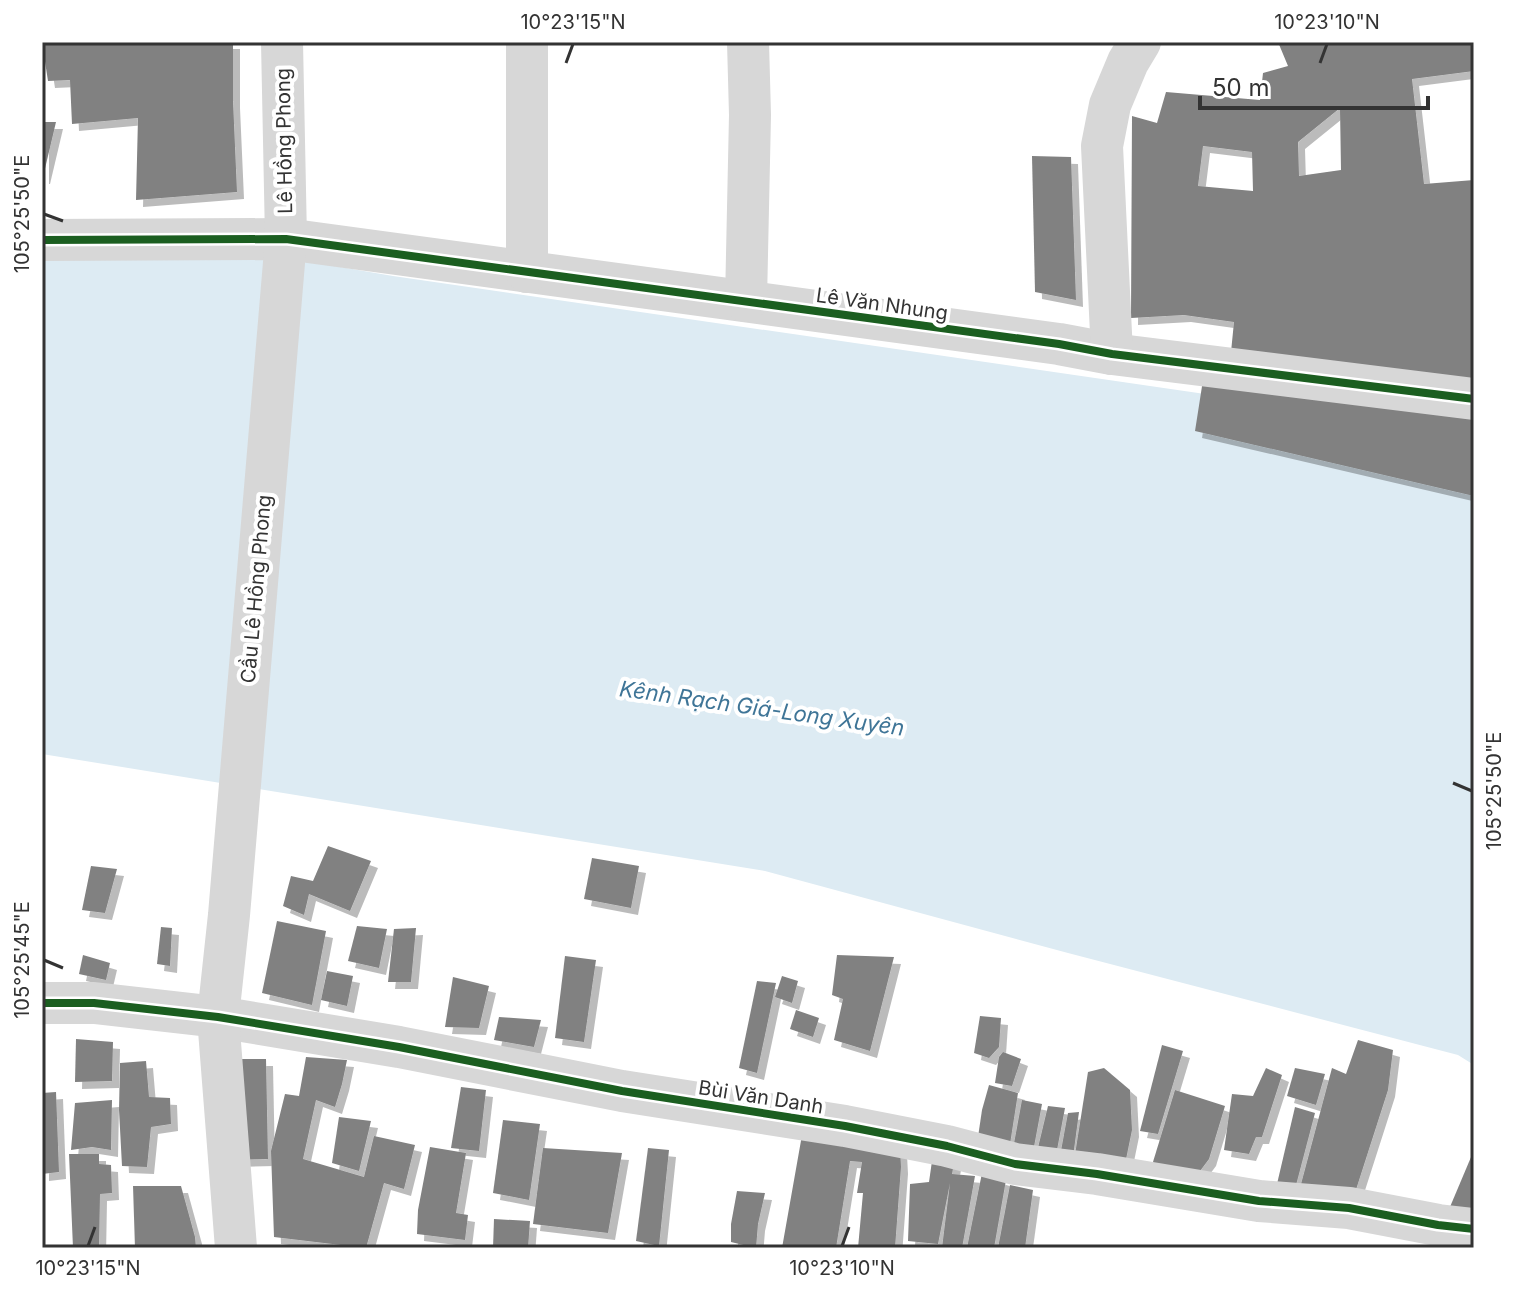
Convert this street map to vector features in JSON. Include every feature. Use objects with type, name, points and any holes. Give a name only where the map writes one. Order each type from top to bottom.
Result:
[{"type":"street","name":"Lê Hồng Phong","points":[[282,42],[284,252]]},
{"type":"street","points":[[527,42],[527,272]]},
{"type":"street","points":[[746,301],[750,115],[748,42]]},
{"type":"street","points":[[1112,354],[1102,146],[1110,105],[1140,42]]},
{"type":"street","name":"Lê Văn Nhung","points":[[42,240],[284,252],[527,272],[1059,344],[1112,354],[1474,399]]},
{"type":"street","name":"Cầu Lê Hồng Phong","points":[[236,1248],[218,1017],[284,252]]},
{"type":"street","name":"Bùi Văn Danh","points":[[42,1003],[94,1003],[218,1017],[399,1047],[622,1091],[845,1126],[947,1146],[1015,1164],[1097,1174],[1259,1201],[1349,1208],[1474,1229]]},
{"type":"water","name":"Kênh Rạch Giá-Long Xuyên","points":[[241,250],[393,276],[1474,433],[1474,1065],[1458,1055],[765,871],[42,754],[42,257]]},
{"type":"building","points":[[42,42],[233,42],[237,192],[136,200],[138,118],[72,124],[70,80],[48,81]]},
{"type":"building","points":[[1278,42],[1474,42],[1474,71],[1412,79],[1424,184],[1474,180],[1474,379],[1231,352],[1234,322],[1184,315],[1131,318],[1132,116],[1157,123],[1166,92],[1260,100],[1263,73],[1288,66]],"holes":[[[1340,108],[1341,170],[1299,176],[1298,142]],[[1203,146],[1252,152],[1253,191],[1198,186]]]},
{"type":"building","points":[[42,122],[56,122],[43,177],[42,177]]},
{"type":"building","points":[[1032,156],[1071,157],[1076,300],[1035,292]]},
{"type":"building","points":[[1203,380],[1474,412],[1474,496],[1195,431]]},
{"type":"building","points":[[328,846],[371,861],[350,911],[309,894],[304,915],[283,906],[291,876],[313,881]]},
{"type":"building","points":[[592,858],[639,866],[631,908],[584,899]]},
{"type":"building","points":[[91,866],[117,869],[105,913],[82,910]]},
{"type":"building","points":[[277,921],[326,931],[312,1005],[262,993]]},
{"type":"building","points":[[357,926],[387,929],[379,968],[348,961]]},
{"type":"building","points":[[161,927],[172,928],[170,966],[157,964]]},
{"type":"building","points":[[416,928],[411,982],[388,982],[394,929]]},
{"type":"building","points":[[83,955],[110,963],[106,980],[79,974]]},
{"type":"building","points":[[837,955],[894,957],[870,1051],[834,1040],[843,999],[832,995]]},
{"type":"building","points":[[565,956],[596,960],[584,1042],[555,1038]]},
{"type":"building","points":[[327,971],[353,976],[347,1006],[321,1000]]},
{"type":"building","points":[[782,976],[798,981],[792,1003],[775,997]]},
{"type":"building","points":[[453,977],[489,986],[479,1028],[445,1027]]},
{"type":"building","points":[[757,981],[776,983],[757,1073],[739,1068]]},
{"type":"building","points":[[796,1010],[819,1018],[813,1037],[790,1029]]},
{"type":"building","points":[[980,1016],[1001,1018],[999,1047],[989,1058],[974,1053]]},
{"type":"building","points":[[499,1017],[541,1020],[534,1047],[494,1040]]},
{"type":"building","points":[[76,1039],[113,1042],[112,1081],[75,1082]]},
{"type":"building","points":[[1358,1040],[1393,1050],[1388,1090],[1352,1202],[1300,1188],[1332,1068],[1346,1074]]},
{"type":"building","points":[[1162,1045],[1183,1051],[1158,1134],[1140,1131]]},
{"type":"building","points":[[1003,1052],[1021,1059],[1012,1086],[995,1083],[999,1057]]},
{"type":"building","points":[[306,1057],[347,1060],[335,1107],[316,1100],[303,1159],[364,1177],[374,1136],[415,1145],[404,1189],[384,1183],[366,1248],[274,1237],[271,1151],[285,1094],[299,1096]]},
{"type":"building","points":[[229,1059],[266,1059],[268,1159],[232,1160]]},
{"type":"building","points":[[146,1061],[149,1097],[170,1098],[171,1124],[151,1127],[147,1167],[122,1166],[120,1063]]},
{"type":"building","points":[[1104,1068],[1130,1090],[1132,1130],[1124,1169],[1074,1161],[1088,1072]]},
{"type":"building","points":[[1266,1068],[1282,1075],[1262,1137],[1256,1137],[1249,1154],[1224,1150],[1232,1094],[1253,1096]]},
{"type":"building","points":[[1295,1068],[1325,1074],[1316,1105],[1287,1096]]},
{"type":"building","points":[[989,1085],[1018,1093],[1010,1144],[978,1137]]},
{"type":"building","points":[[461,1087],[486,1090],[479,1151],[451,1148]]},
{"type":"building","points":[[1175,1090],[1225,1106],[1209,1159],[1194,1179],[1149,1175]]},
{"type":"building","points":[[56,1092],[59,1172],[42,1174],[42,1093]]},
{"type":"building","points":[[112,1100],[111,1150],[92,1147],[71,1150],[75,1103]]},
{"type":"building","points":[[1022,1100],[1042,1104],[1033,1152],[1013,1149]]},
{"type":"building","points":[[1048,1106],[1065,1108],[1056,1155],[1037,1152]]},
{"type":"building","points":[[1295,1107],[1315,1113],[1295,1189],[1277,1184]]},
{"type":"building","points":[[1079,1112],[1073,1157],[1060,1156],[1068,1113]]},
{"type":"building","points":[[339,1117],[371,1121],[359,1171],[332,1163]]},
{"type":"building","points":[[503,1120],[540,1124],[529,1200],[493,1193]]},
{"type":"building","points":[[802,1135],[900,1148],[895,1248],[858,1248],[863,1193],[857,1193],[862,1162],[850,1161],[836,1248],[782,1248]]},
{"type":"building","points":[[430,1147],[466,1153],[456,1213],[468,1215],[465,1240],[417,1234],[418,1210]]},
{"type":"building","points":[[543,1148],[622,1153],[608,1233],[533,1224]]},
{"type":"building","points":[[648,1148],[669,1150],[659,1246],[636,1241]]},
{"type":"building","points":[[1474,1150],[1474,1219],[1447,1214]]},
{"type":"building","points":[[69,1154],[99,1154],[99,1164],[111,1165],[112,1193],[100,1194],[99,1248],[73,1248]]},
{"type":"building","points":[[933,1154],[955,1158],[952,1174],[975,1176],[962,1248],[942,1248],[950,1183],[938,1244],[908,1241],[910,1184],[929,1182]]},
{"type":"building","points":[[982,1173],[1006,1180],[994,1248],[967,1248]]},
{"type":"building","points":[[1010,1185],[1033,1190],[1025,1248],[998,1248]]},
{"type":"building","points":[[133,1186],[181,1186],[196,1248],[135,1248]]},
{"type":"building","points":[[737,1191],[765,1193],[756,1248],[731,1242]]},
{"type":"building","points":[[494,1219],[530,1221],[528,1248],[493,1248]]},
{"type":"cycle path","points":[[42,240],[286,239],[1059,344],[1112,354],[1474,399]]},
{"type":"cycle path","points":[[42,1003],[94,1003],[218,1017],[399,1047],[622,1091],[845,1126],[947,1146],[1015,1164],[1097,1174],[1259,1201],[1349,1208],[1474,1229]]}]
